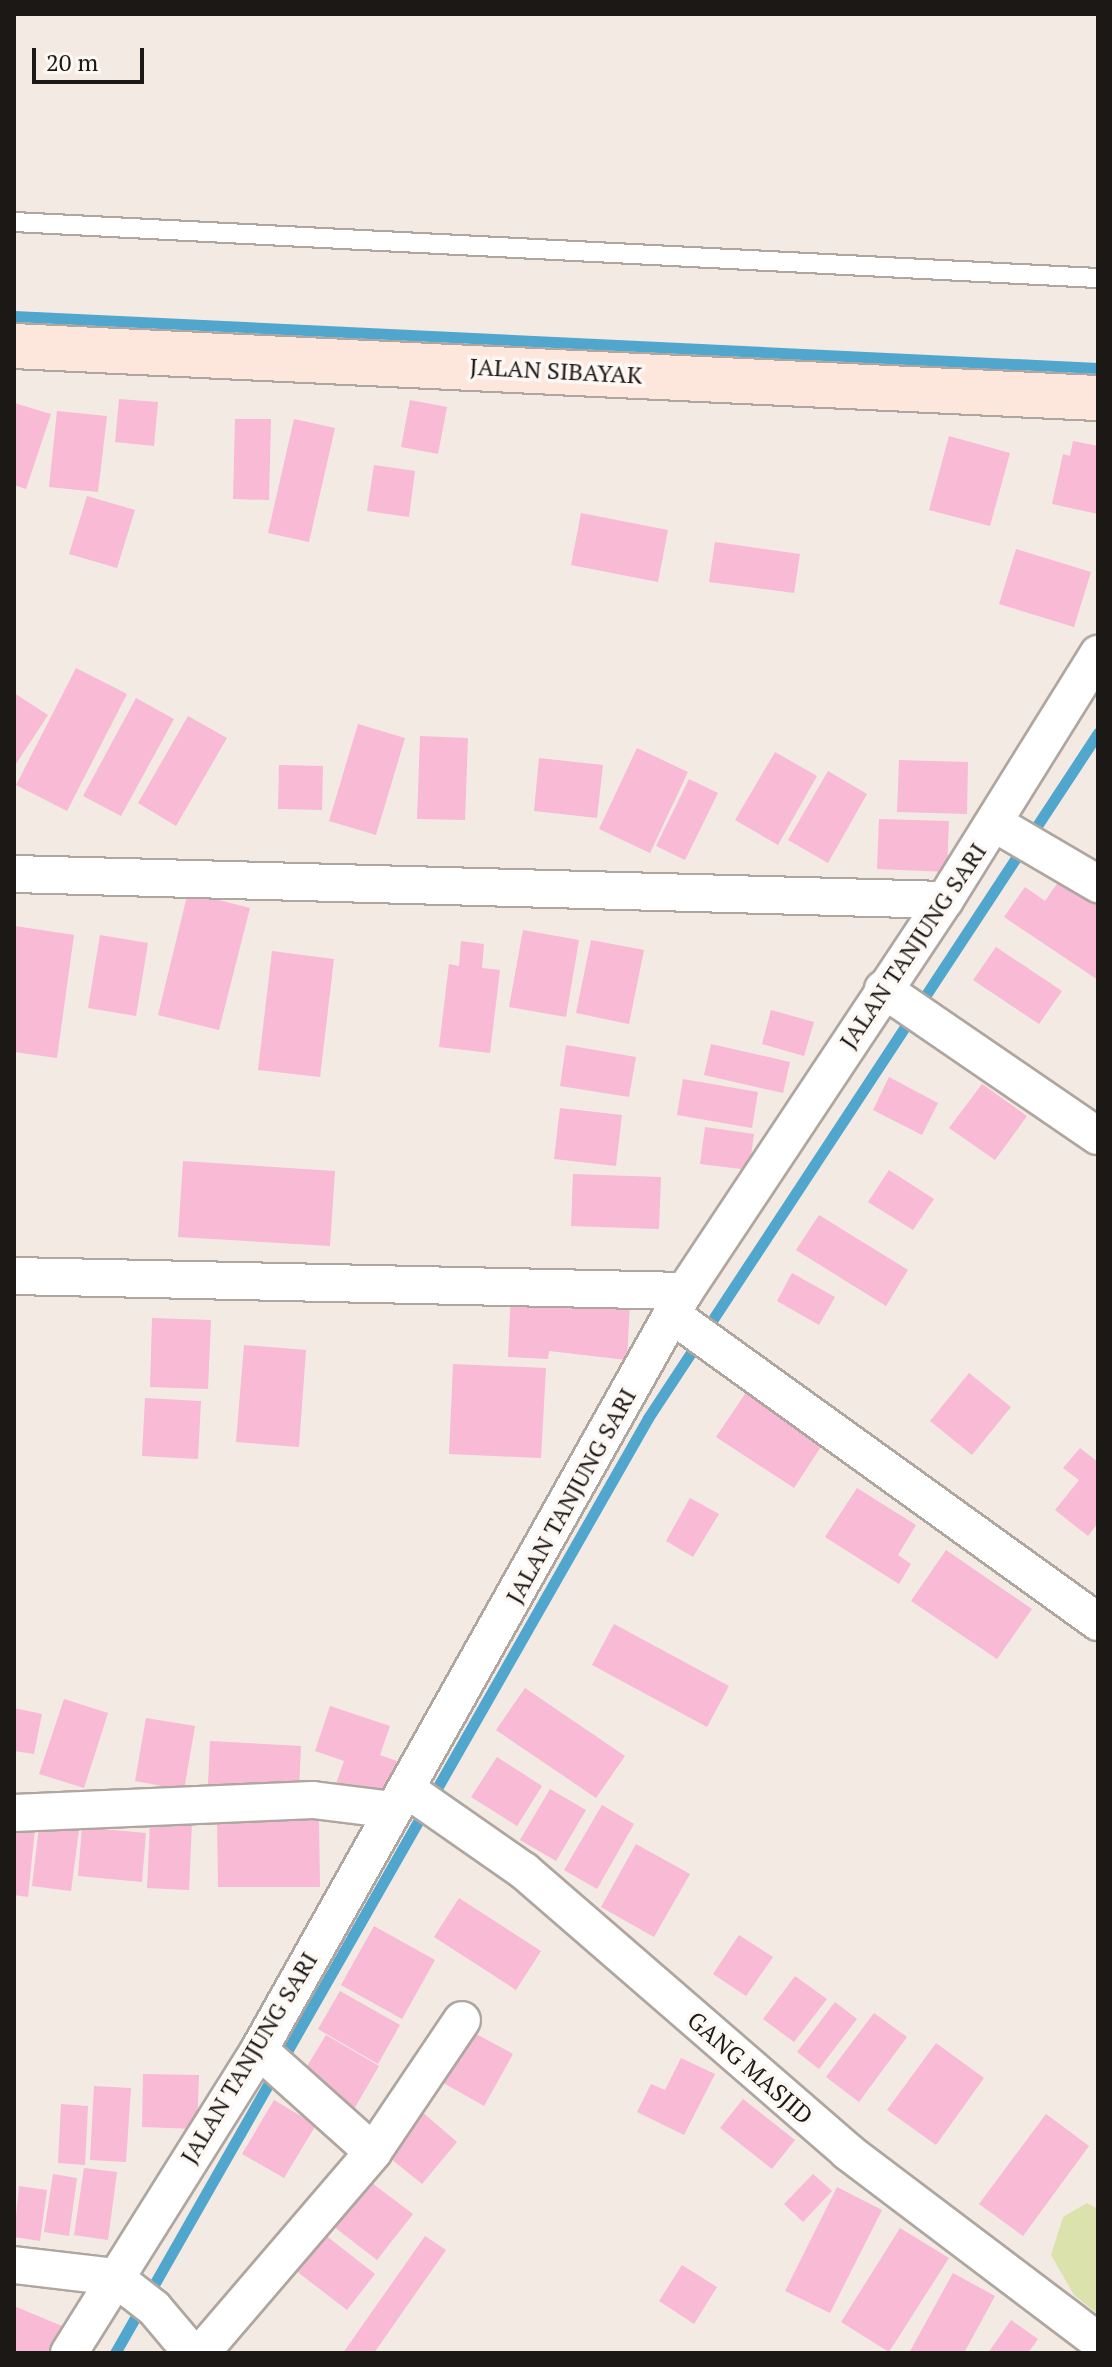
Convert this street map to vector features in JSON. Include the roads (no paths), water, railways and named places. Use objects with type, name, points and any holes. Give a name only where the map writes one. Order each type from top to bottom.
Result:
[{"type":"street","name":"JALAN SIBAYAK","points":[[14,346],[1098,398]]},
{"type":"street","name":"JALAN TANJUNG SARI","points":[[69,2353],[136,2292],[272,2061],[400,1800],[686,1317],[894,996],[945,900],[1006,832],[1098,654]]},
{"type":"street","points":[[1006,832],[1098,884]]},
{"type":"street","points":[[14,874],[945,900]]},
{"type":"street","points":[[894,996],[1098,1136]]},
{"type":"street","points":[[14,1276],[686,1317],[1098,1622]]},
{"type":"street","points":[[14,1813],[313,1800],[400,1800]]},
{"type":"street","name":"GANG MASJID","points":[[400,1800],[524,1871],[848,2152],[1098,2341]]},
{"type":"street","points":[[201,2353],[373,2152],[462,2020]]},
{"type":"street","points":[[272,2061],[373,2152]]},
{"type":"street","points":[[14,2265],[136,2292],[192,2353]]},
{"type":"lane","points":[[14,222],[1098,278]]},
{"type":"waterway","points":[[14,316],[1098,368]]},
{"type":"waterway","points":[[115,2353],[648,1418],[1098,733]]}]
